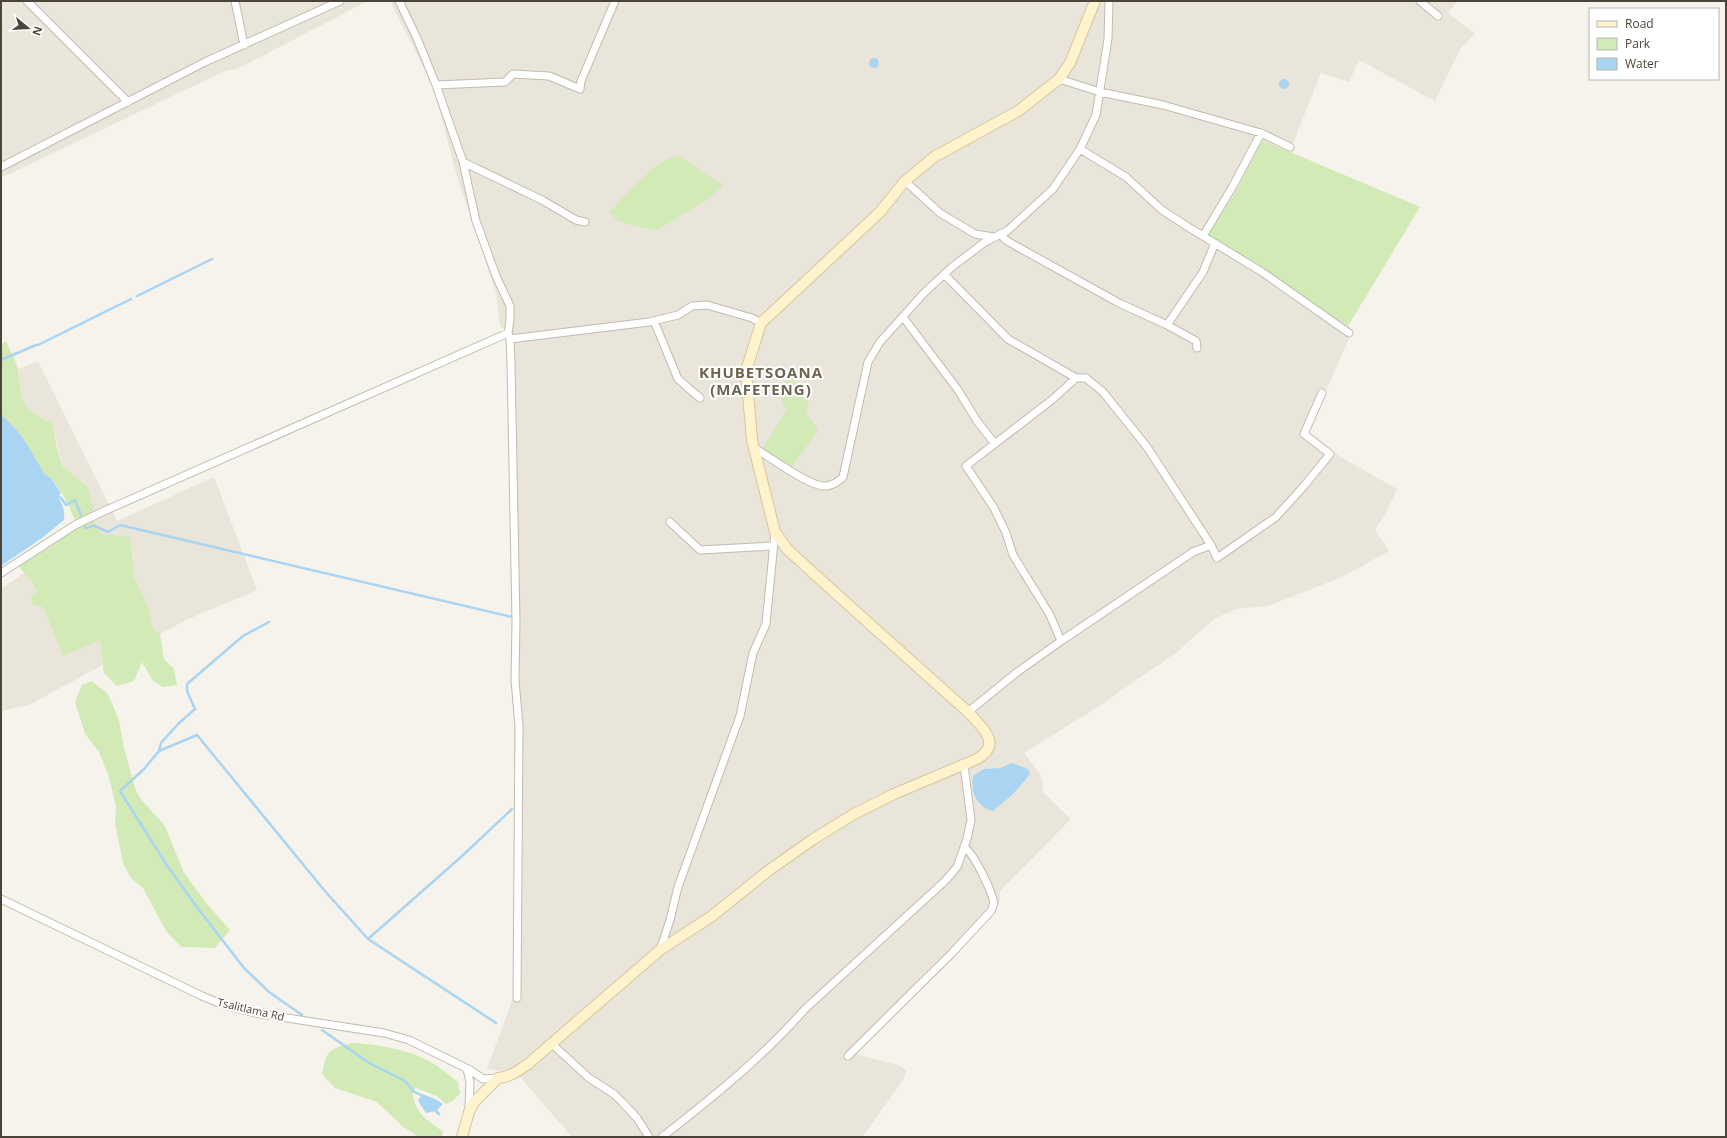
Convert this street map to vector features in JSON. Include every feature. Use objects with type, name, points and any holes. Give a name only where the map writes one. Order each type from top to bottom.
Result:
[{"type":"street","points":[[27,1],[128,102]]},
{"type":"street","points":[[235,1],[244,45]]},
{"type":"street","points":[[1,167],[205,62],[340,1]]},
{"type":"street","points":[[399,1],[416,36],[436,85],[463,162],[476,221],[496,276],[510,306],[509,336],[516,621],[515,680],[519,726],[517,998]]},
{"type":"street","points":[[436,85],[505,82],[513,74],[548,76],[580,89],[581,81],[615,1]]},
{"type":"street","points":[[469,1090],[476,1095],[482,1085],[517,1072],[552,1044],[660,950],[712,916],[768,871],[812,840],[854,814],[894,794],[985,754],[989,748],[986,731],[968,712],[833,592],[787,549],[775,532],[754,448],[746,371],[761,323],[880,212],[905,181],[934,157],[1018,111],[1059,79],[1070,64],[1095,1]]},
{"type":"street","points":[[754,448],[815,485],[828,486],[839,481],[843,477],[868,362],[880,342],[924,293],[952,267],[985,242],[1007,231],[1053,188],[1080,149],[1096,115],[1108,39],[1109,1]]},
{"type":"street","points":[[1420,1],[1438,16]]},
{"type":"street","points":[[1059,79],[1100,92],[1142,99],[1261,134],[1290,147]]},
{"type":"street","points":[[1203,236],[1233,186],[1261,134]]},
{"type":"street","points":[[1080,149],[1126,177],[1162,210],[1262,272],[1349,333]]},
{"type":"street","points":[[463,162],[542,200],[576,220],[585,222]]},
{"type":"street","points":[[905,181],[940,213],[975,234],[997,236],[1119,303],[1167,325],[1196,341],[1197,348]]},
{"type":"street","points":[[1167,325],[1203,272],[1215,243]]},
{"type":"street","points":[[945,275],[1008,339],[1076,378],[1086,378],[1103,392],[1147,447],[1211,545],[1217,558],[1276,517],[1330,454],[1304,434],[1322,393]]},
{"type":"street","points":[[1,573],[75,525],[102,512],[509,336],[654,321],[678,315],[692,306],[707,305],[752,318],[761,323]]},
{"type":"street","points":[[903,317],[958,390],[977,421],[995,444]]},
{"type":"street","points":[[654,321],[678,379],[700,398]]},
{"type":"street","points":[[1061,641],[1050,615],[1013,555],[1006,533],[994,508],[966,466],[1053,399],[1076,378]]},
{"type":"street","points":[[670,522],[700,550],[772,546]]},
{"type":"street","points":[[660,950],[670,920],[678,887],[740,716],[753,654],[766,624],[771,583],[772,546],[775,532]]},
{"type":"street","points":[[968,712],[1016,673],[1061,641],[1193,552],[1211,545]]},
{"type":"street","points":[[662,1137],[725,1087],[788,1029],[805,1010],[945,881],[957,867],[965,848],[971,820],[964,764]]},
{"type":"street","points":[[848,1056],[952,953],[991,911],[994,903],[986,880],[970,851],[965,848]]},
{"type":"street","name":"Tsalitlama Rd","points":[[1,899],[202,996],[224,1005],[254,1013],[384,1033],[409,1040],[466,1069],[482,1085]]},
{"type":"street","points":[[552,1044],[589,1078],[614,1094],[637,1118],[648,1137]]},
{"type":"street","points":[[466,1069],[470,1082],[469,1112]]},
{"type":"street","points":[[470,1082],[474,1078],[482,1085]]},
{"type":"street","points":[[462,1137],[469,1112],[482,1085]]},
{"type":"shaded area","points":[[1,1],[368,1],[237,69],[225,71],[3,177],[1,175]]},
{"type":"shaded area","points":[[390,1],[1458,1],[1448,13],[1475,34],[1461,48],[1435,101],[1359,60],[1349,82],[1321,73],[1293,143],[1295,147],[1293,153],[1262,140],[1234,195],[1208,234],[1353,330],[1308,431],[1339,456],[1397,489],[1387,511],[1375,530],[1389,551],[1342,577],[1268,606],[1236,609],[1214,619],[1177,652],[1093,710],[1024,753],[1041,775],[1043,783],[1042,791],[1071,819],[1000,891],[1000,900],[989,919],[862,1045],[856,1054],[901,1066],[906,1071],[904,1079],[863,1136],[572,1137],[519,1076],[511,1069],[501,1071],[487,1069],[514,995],[514,627],[511,582],[511,435],[505,330],[500,325],[496,292],[456,173],[433,86]]},
{"type":"shaded area","points":[[38,361],[117,521],[214,477],[257,590],[186,620],[29,705],[1,711],[1,589],[82,532],[87,486],[62,466],[52,422],[37,417],[22,402],[18,369]]},
{"type":"green space","points":[[1262,140],[1420,207],[1348,326],[1208,234],[1234,195]]},
{"type":"green space","points":[[677,155],[723,185],[708,199],[656,231],[620,222],[609,213],[633,187],[658,164]]},
{"type":"green space","points":[[6,341],[17,366],[24,403],[33,413],[52,422],[62,466],[87,486],[93,507],[91,517],[102,534],[130,537],[134,577],[149,610],[153,629],[160,634],[164,659],[174,669],[177,685],[163,687],[153,681],[142,662],[134,681],[117,686],[104,673],[100,640],[63,656],[43,607],[33,605],[31,595],[37,592],[32,582],[18,566],[77,525],[60,490],[45,475],[21,435],[1,415],[1,345]]},
{"type":"green space","points":[[787,378],[811,391],[806,413],[818,430],[792,467],[762,449],[787,410],[781,399]]},
{"type":"green space","points":[[92,681],[108,694],[119,720],[124,748],[136,791],[140,798],[165,826],[184,873],[208,905],[230,930],[215,948],[181,947],[166,931],[143,888],[131,878],[123,863],[115,823],[116,807],[109,777],[99,752],[85,734],[75,702],[82,685]]},
{"type":"green space","points":[[352,1043],[390,1048],[417,1055],[442,1069],[458,1082],[460,1094],[451,1102],[446,1104],[437,1096],[416,1088],[413,1091],[413,1098],[418,1110],[432,1124],[443,1131],[442,1137],[419,1137],[402,1126],[377,1102],[335,1088],[322,1074],[325,1060],[327,1055],[333,1049]]},
{"type":"water","points":[[872,58],[876,58],[878,59],[878,67],[872,68],[869,65],[869,61]]},
{"type":"water","points":[[1284,79],[1289,84],[1284,89],[1279,84]]},
{"type":"water","points":[[1,415],[21,435],[45,475],[50,477],[61,493],[58,497],[63,508],[64,520],[42,538],[1,566]]},
{"type":"water","points":[[1012,763],[1028,769],[1030,774],[1013,794],[993,811],[987,809],[976,798],[972,782],[973,776],[984,769],[1000,768]]},
{"type":"water","points":[[422,1094],[443,1104],[436,1111],[426,1113],[418,1101]]},
{"type":"waterway","points":[[137,296],[212,259]]},
{"type":"waterway","points":[[38,345],[131,299]]},
{"type":"waterway","points":[[1,360],[36,345]]},
{"type":"waterway","points":[[58,496],[66,505],[75,500],[81,515]]},
{"type":"waterway","points":[[84,525],[86,528],[90,527]]},
{"type":"waterway","points":[[92,526],[108,532],[120,525],[512,617]]},
{"type":"waterway","points":[[269,622],[243,636],[187,684],[187,691],[195,709],[179,723],[161,743],[159,751],[144,769],[120,791],[166,864],[196,906],[244,968],[269,992],[302,1015]]},
{"type":"waterway","points":[[159,751],[197,735],[324,890],[368,939],[496,1023]]},
{"type":"waterway","points":[[368,939],[461,857],[512,809]]},
{"type":"waterway","points":[[322,1030],[369,1063],[405,1081],[413,1091],[423,1096]]},
{"type":"waterway","points":[[434,1109],[439,1114]]},
{"type":"district","name":"KHUBETSOANA (MAFETENG)","points":[[761,380]]}]
